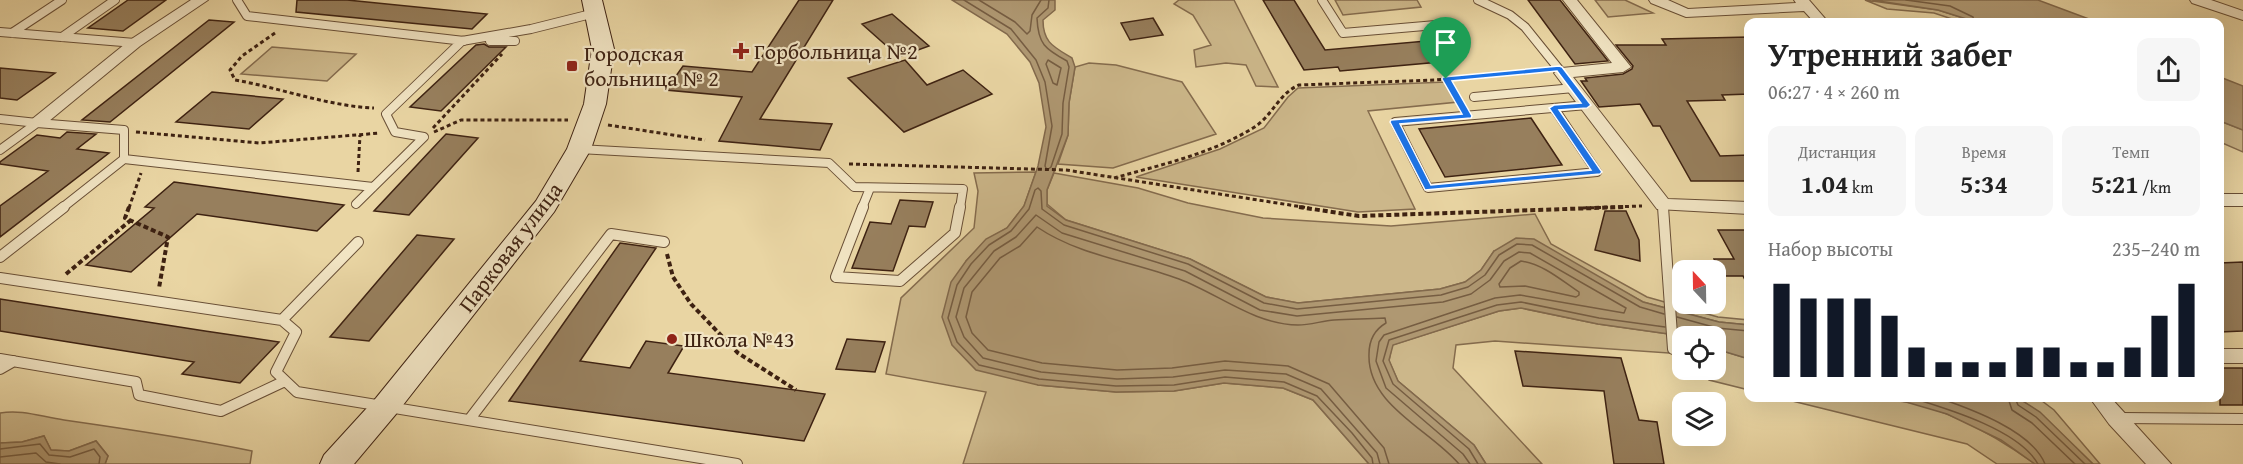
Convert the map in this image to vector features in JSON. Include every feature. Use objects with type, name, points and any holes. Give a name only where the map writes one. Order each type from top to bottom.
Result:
[{"type":"main road","name":"Парковая улица","points":[[335,464],[386,406],[545,206],[579,149],[595,104],[603,49],[594,6]]},
{"type":"street","points":[[37,123],[135,43],[201,0]]},
{"type":"street","points":[[1561,70],[1623,67],[1570,0]]},
{"type":"street","points":[[1656,0],[1686,13],[1804,4],[1817,18]]},
{"type":"street","points":[[2198,0],[2224,4],[2243,16]]},
{"type":"street","points":[[1561,70],[1663,205],[1744,208]]},
{"type":"street","points":[[2224,200],[2243,200]]},
{"type":"street","points":[[2224,356],[2243,356]]},
{"type":"street","points":[[2103,402],[2160,464]]},
{"type":"lane","points":[[12,33],[62,0]]},
{"type":"lane","points":[[62,37],[115,0]]},
{"type":"lane","points":[[237,0],[247,16],[462,41],[515,41]]},
{"type":"lane","points":[[1322,0],[1343,33],[1436,25]]},
{"type":"lane","points":[[1478,0],[1510,15],[1525,27],[1561,70]]},
{"type":"lane","points":[[424,137],[395,132],[386,114],[462,41],[531,29],[594,6]]},
{"type":"lane","points":[[0,32],[135,43]]},
{"type":"lane","points":[[1474,97],[1574,88]]},
{"type":"lane","points":[[1554,108],[1597,172],[1428,188],[1395,122],[1587,105]]},
{"type":"lane","points":[[0,119],[124,130],[124,159]]},
{"type":"lane","points":[[0,150],[37,123]]},
{"type":"lane","points":[[356,204],[424,137]]},
{"type":"lane","points":[[579,149],[829,163],[854,188],[870,188],[963,189],[955,233],[900,281],[836,277],[870,188]]},
{"type":"lane","points":[[0,257],[124,159],[373,187]]},
{"type":"lane","points":[[1663,205],[1672,328]]},
{"type":"lane","points":[[469,420],[611,234],[664,242]]},
{"type":"lane","points":[[282,320],[358,242]]},
{"type":"lane","points":[[0,278],[282,320],[296,332],[276,372],[297,392],[737,464]]},
{"type":"lane","points":[[0,359],[136,382],[139,395],[220,411],[285,381]]},
{"type":"lane","points":[[0,369],[14,362]]},
{"type":"lane","points":[[2116,418],[2243,419]]},
{"type":"path","points":[[289,21],[268,39],[242,56],[230,70],[235,80],[272,86],[351,107],[392,108]]},
{"type":"path","points":[[424,137],[515,41]]},
{"type":"path","points":[[1112,178],[1167,163],[1238,136],[1256,127],[1287,89],[1299,85],[1446,79],[1561,70]]},
{"type":"path","points":[[1446,79],[1467,116]]},
{"type":"path","points":[[424,137],[461,120],[571,120]]},
{"type":"path","points":[[124,130],[259,143],[395,132]]},
{"type":"path","points":[[144,161],[125,218],[168,237],[156,302]]},
{"type":"path","points":[[829,163],[1066,170],[1359,216],[1663,205]]},
{"type":"path","points":[[51,286],[131,220]]},
{"type":"path","points":[[664,242],[673,277],[691,304],[738,353],[796,390]]},
{"type":"shaded area","points":[[1179,0],[1234,0],[1278,87],[1256,86],[1246,65],[1226,63],[1196,67],[1194,50],[1211,45],[1193,15],[1174,4]]},
{"type":"shaded area","points":[[1335,0],[1417,0],[1421,7],[1343,15]]},
{"type":"shaded area","points":[[1595,0],[1625,0],[1653,13],[1608,17]]},
{"type":"shaded area","points":[[1865,0],[1938,10],[1963,18],[1949,18],[1934,13],[1887,9]]},
{"type":"shaded area","points":[[272,47],[356,54],[327,81],[241,74]]},
{"type":"shaded area","points":[[1089,63],[1116,65],[1182,82],[1216,134],[1113,168],[1058,164],[1068,135],[1069,103],[1075,67]]},
{"type":"shaded area","points":[[1446,82],[1458,102],[1368,111],[1415,209],[1358,212],[1136,177],[1220,149],[1264,128],[1298,88]]},
{"type":"shaded area","points":[[2224,123],[2243,130],[2243,152],[2224,144]]},
{"type":"shaded area","points":[[1036,172],[1024,206],[1007,228],[986,240],[966,261],[1038,385],[1116,392],[1174,391],[1224,383],[1283,388],[1313,400],[1369,464],[963,464],[986,392],[886,374],[901,298],[974,228],[978,191],[974,173]]},
{"type":"shaded area","points":[[1054,173],[1138,188],[1188,203],[1263,218],[1391,226],[1535,214],[1551,244],[1647,297],[1672,304],[1672,310],[1643,302],[1619,289],[1494,251],[1481,270],[1465,282],[1440,289],[1298,303],[1266,297],[1190,259],[1066,220],[1047,204],[1047,190]]},
{"type":"shaded area","points":[[1521,308],[1598,324],[1672,334],[1672,353],[1495,341],[1456,345],[1453,368],[1542,464],[1486,464],[1474,445],[1398,381],[1389,361],[1392,345],[1499,311]]},
{"type":"shaded area","points":[[1689,314],[1707,314],[1744,320],[1744,324],[1719,322]]},
{"type":"shaded area","points":[[1726,352],[1744,357],[1744,389],[1709,380],[1726,380]]},
{"type":"shaded area","points":[[1796,402],[1906,402],[1919,405],[1980,429],[2035,464],[1997,464],[1967,444]]},
{"type":"shaded area","points":[[2024,402],[2043,402],[2054,410],[2100,464],[2093,464],[2040,413]]},
{"type":"shaded area","points":[[0,413],[24,413],[252,451],[250,464],[105,464],[108,456],[96,441],[69,451],[51,450],[44,436],[22,442],[0,443]]},
{"type":"water","points":[[952,0],[1055,0],[1055,10],[1043,20],[1045,34],[1055,47],[1072,58],[1075,67],[1069,103],[1068,135],[1047,190],[1047,206],[1066,220],[1190,259],[1266,297],[1298,303],[1440,289],[1465,282],[1481,270],[1494,251],[1516,238],[1534,239],[1643,302],[1672,310],[1672,314],[1689,314],[1719,322],[1744,324],[1744,357],[1726,352],[1726,326],[1672,326],[1672,334],[1598,324],[1521,308],[1499,311],[1393,345],[1389,360],[1398,381],[1474,445],[1486,464],[1369,464],[1313,400],[1283,388],[1224,383],[1174,391],[1116,392],[1038,385],[976,370],[952,345],[942,317],[951,282],[986,239],[1007,228],[1024,206],[1038,166],[1046,127],[1039,83],[1030,62],[1007,34]]},
{"type":"water","points":[[1872,0],[2038,0],[2086,18],[1963,18],[1938,10]]},
{"type":"water","points":[[2224,79],[2243,86],[2243,130],[2224,123]]},
{"type":"water","points":[[1906,402],[2024,402],[2040,412],[2093,464],[2035,464],[2001,440],[1947,414]]},
{"type":"water","points":[[44,436],[51,450],[69,451],[96,441],[108,456],[105,464],[0,464],[0,443],[22,442]]},
{"type":"building","points":[[128,0],[166,0],[123,31],[88,28]]},
{"type":"building","points":[[297,0],[347,0],[487,14],[472,29],[296,12]]},
{"type":"building","points":[[799,0],[833,0],[760,119],[832,124],[820,150],[719,141],[742,97],[666,90],[683,66],[752,72]]},
{"type":"building","points":[[1263,0],[1294,0],[1325,50],[1449,39],[1462,60],[1340,71],[1338,67],[1304,70]]},
{"type":"building","points":[[1528,0],[1560,0],[1608,61],[1575,64]]},
{"type":"building","points":[[892,14],[929,46],[899,57],[862,24]]},
{"type":"building","points":[[1153,18],[1163,35],[1130,40],[1121,23]]},
{"type":"building","points":[[209,20],[234,22],[110,122],[82,120]]},
{"type":"building","points":[[1744,37],[1744,94],[1722,95],[1725,100],[1687,101],[1720,156],[1744,155],[1744,181],[1691,181],[1660,126],[1653,126],[1640,104],[1599,107],[1581,81],[1587,81],[1585,78],[1623,74],[1632,69],[1633,66],[1616,45],[1666,45],[1662,39]]},
{"type":"building","points":[[484,44],[489,47],[506,47],[441,111],[410,107],[476,45]]},
{"type":"building","points":[[905,60],[927,85],[963,70],[992,94],[904,132],[848,78]]},
{"type":"building","points":[[0,68],[55,73],[17,100],[0,98]]},
{"type":"building","points":[[212,92],[283,99],[249,129],[176,122]]},
{"type":"building","points":[[1531,118],[1562,165],[1445,177],[1419,129]]},
{"type":"building","points":[[67,132],[96,134],[77,149],[109,153],[0,237],[0,206],[48,171],[0,164],[0,162],[37,135],[60,138]]},
{"type":"building","points":[[446,134],[478,138],[409,215],[374,211]]},
{"type":"building","points":[[174,182],[344,205],[317,231],[197,214],[131,272],[86,265],[154,208],[145,207]]},
{"type":"building","points":[[900,200],[933,202],[925,227],[909,226],[893,271],[852,268],[870,222],[891,224]]},
{"type":"building","points":[[1605,211],[1626,211],[1639,240],[1640,261],[1595,250]]},
{"type":"building","points":[[1718,230],[1744,230],[1744,278],[1743,276],[1726,276],[1726,260],[1714,259],[1734,259]]},
{"type":"building","points":[[417,235],[454,239],[369,341],[330,337]]},
{"type":"building","points":[[620,243],[656,248],[580,361],[630,368],[646,341],[684,346],[668,373],[825,394],[804,441],[509,401]]},
{"type":"building","points":[[2243,262],[2243,331],[2224,332],[2224,263]]},
{"type":"building","points":[[0,299],[279,342],[240,383],[182,374],[194,362],[0,331]]},
{"type":"building","points":[[847,339],[885,342],[875,372],[836,369]]},
{"type":"building","points":[[1515,351],[1621,358],[1639,420],[1657,422],[1664,464],[1614,464],[1604,391],[1523,386]]},
{"type":"building","points":[[2224,368],[2243,368],[2243,405],[2220,405],[2220,402],[2224,402]]},
{"type":"place","name":"Горбольница №2","points":[[741,51]]},
{"type":"place","name":"Городская больница № 2","points":[[572,66]]},
{"type":"place","name":"Школа №43","points":[[672,339]]},
{"type":"route","points":[[1559,68],[1587,105],[1554,108],[1597,172],[1428,188],[1395,122],[1467,116],[1446,79],[1559,68]]}]
